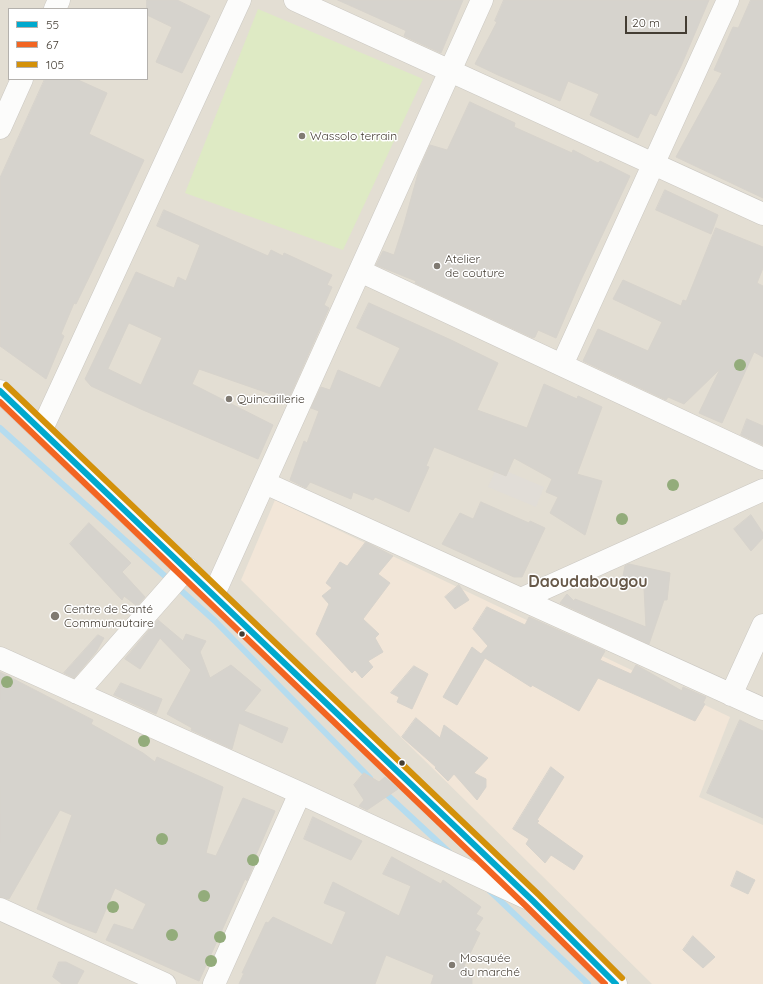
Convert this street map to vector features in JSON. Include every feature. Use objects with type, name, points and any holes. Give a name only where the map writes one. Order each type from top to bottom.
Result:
[{"type":"street","points":[[42,429],[240,0]]},
{"type":"street","points":[[295,0],[763,214]]},
{"type":"street","points":[[214,594],[482,0]]},
{"type":"street","points":[[562,365],[728,0]]},
{"type":"street","points":[[0,128],[22,80]]},
{"type":"street","points":[[360,271],[763,458]]},
{"type":"street","points":[[0,391],[42,429],[187,568],[616,984]]},
{"type":"street","points":[[265,483],[763,709]]},
{"type":"street","points":[[521,599],[763,490]]},
{"type":"street","points":[[77,693],[187,568]]},
{"type":"street","points":[[731,695],[763,625]]},
{"type":"street","points":[[0,658],[300,793],[532,901]]},
{"type":"street","points":[[214,984],[300,793]]},
{"type":"street","points":[[0,909],[165,984]]},
{"type":"shaded area","points":[[0,0],[763,0],[763,984],[0,984]]},
{"type":"shaded area","points":[[497,467],[544,487],[536,507],[488,487]]},
{"type":"shaded area","points":[[275,500],[730,717],[699,797],[763,825],[763,984],[652,984],[241,580]]},
{"type":"green space","name":"Wassolo terrain","points":[[258,9],[423,79],[343,250],[185,193]]},
{"type":"building","points":[[147,0],[177,0],[210,16],[182,73],[156,62],[172,27],[148,15]]},
{"type":"building","points":[[338,0],[463,0],[441,53],[404,36],[406,31]]},
{"type":"building","points":[[504,0],[709,0],[681,66],[656,116],[650,113],[638,138],[590,115],[599,94],[568,81],[560,101],[475,64],[497,22],[495,21]]},
{"type":"building","points":[[751,0],[763,0],[763,198],[676,157],[722,73],[714,70],[733,27],[738,28]]},
{"type":"building","points":[[45,80],[78,80],[107,93],[89,134],[144,160],[76,304],[74,303],[61,334],[64,336],[46,379],[0,346],[0,178]]},
{"type":"building","points":[[470,102],[515,123],[514,127],[572,153],[573,150],[598,163],[600,161],[630,176],[579,284],[556,338],[538,330],[533,338],[415,283],[416,281],[376,265],[383,251],[394,255],[419,170],[430,145],[447,150]]},
{"type":"building","points":[[665,190],[718,215],[711,234],[656,210]]},
{"type":"building","points":[[164,210],[268,256],[271,250],[283,256],[284,253],[332,275],[327,285],[332,287],[324,305],[329,308],[288,400],[199,369],[192,384],[273,425],[258,459],[91,386],[85,379],[136,272],[174,288],[178,277],[186,281],[200,245],[157,226]],"holes":[[[129,323],[162,338],[141,385],[108,369]]]},
{"type":"building","points":[[716,228],[763,247],[763,268],[757,283],[763,286],[763,357],[754,352],[722,423],[699,413],[720,369],[684,404],[668,397],[666,400],[583,361],[598,329],[648,351],[662,322],[613,299],[623,280],[681,306],[683,300],[686,301]]},
{"type":"building","points":[[369,303],[498,363],[477,410],[527,428],[544,384],[577,399],[578,396],[602,407],[577,474],[602,481],[585,535],[550,513],[558,497],[546,492],[552,479],[514,458],[506,476],[434,447],[426,466],[429,467],[409,512],[375,497],[373,500],[353,492],[351,499],[310,482],[306,488],[290,480],[304,441],[307,443],[319,411],[311,408],[321,387],[330,390],[338,370],[380,388],[400,348],[357,328]]},
{"type":"building","points":[[747,419],[763,426],[763,445],[741,435]]},
{"type":"building","points":[[481,502],[529,523],[530,521],[545,528],[522,577],[514,577],[442,544],[460,513],[473,519]]},
{"type":"building","points":[[751,515],[763,533],[763,538],[751,551],[734,529]]},
{"type":"building","points":[[89,523],[131,563],[122,572],[145,597],[137,606],[124,596],[122,600],[70,544]]},
{"type":"building","points":[[366,542],[393,556],[378,574],[390,583],[363,619],[379,634],[375,638],[383,652],[368,661],[373,667],[362,678],[355,670],[352,673],[316,634],[329,604],[322,596],[332,588],[326,583],[340,562],[347,566]]},
{"type":"building","points":[[629,564],[670,573],[667,600],[664,600],[649,644],[560,603],[567,594],[574,601],[575,599],[646,627],[644,588],[621,586],[625,566]]},
{"type":"building","points":[[459,585],[469,600],[455,609],[445,597]]},
{"type":"building","points":[[487,607],[525,625],[529,617],[605,651],[600,660],[631,674],[636,665],[682,691],[683,687],[706,697],[703,703],[705,704],[695,721],[598,678],[579,711],[532,685],[531,687],[485,658],[457,705],[443,697],[472,647],[481,654],[488,646],[473,629]]},
{"type":"building","points":[[158,620],[183,641],[186,634],[206,641],[200,652],[210,678],[231,665],[261,690],[244,711],[288,728],[282,743],[239,723],[232,749],[191,730],[192,728],[167,714],[191,670],[160,638],[140,669],[125,659]]},
{"type":"building","points":[[98,635],[104,638],[96,652],[74,678],[64,673]]},
{"type":"building","points":[[414,666],[428,674],[412,709],[397,702],[399,697],[391,693]]},
{"type":"building","points":[[0,672],[93,720],[91,724],[143,753],[155,762],[157,757],[223,787],[206,853],[216,856],[243,798],[275,811],[252,864],[254,864],[247,881],[245,879],[199,981],[106,940],[114,924],[133,930],[146,904],[115,888],[96,933],[37,909],[72,815],[60,810],[9,899],[0,897]]},
{"type":"building","points":[[121,683],[162,699],[156,714],[114,695]]},
{"type":"building","points":[[416,718],[440,738],[444,725],[488,758],[474,773],[486,779],[486,787],[477,800],[454,774],[448,781],[435,768],[436,767],[402,737]]},
{"type":"building","points":[[740,720],[763,731],[763,818],[707,793]]},
{"type":"building","points":[[551,767],[564,777],[537,820],[539,821],[537,823],[583,856],[574,870],[551,855],[545,863],[526,844],[529,839],[513,829]]},
{"type":"building","points":[[364,773],[379,782],[385,777],[398,789],[367,810],[359,806],[364,800],[354,785]]},
{"type":"building","points":[[313,817],[362,841],[351,860],[304,839]]},
{"type":"building","points":[[392,857],[441,884],[443,880],[481,907],[476,914],[483,918],[475,930],[480,933],[464,966],[472,971],[472,984],[431,984],[434,975],[386,955],[375,984],[239,984],[244,973],[242,973],[266,922],[268,923],[273,917],[332,945],[346,912],[324,903],[333,882],[399,916],[411,886],[383,874]]},
{"type":"building","points":[[737,871],[755,880],[748,894],[731,886]]},
{"type":"building","points":[[693,936],[715,957],[703,968],[683,950]]},
{"type":"building","points":[[59,962],[66,962],[84,971],[77,984],[62,984],[53,977]]},
{"type":"waterway","points":[[0,428],[215,621],[370,778]]},
{"type":"waterway","points":[[382,790],[449,852]]},
{"type":"waterway","points":[[489,890],[588,984]]},
{"type":"transit line","name":"105","points":[[6,385],[539,895],[622,978]]},
{"type":"transit line","name":"55","points":[[0,391],[533,901],[616,984]]},
{"type":"transit line","name":"67","points":[[0,402],[527,907],[605,984]]},
{"type":"place","name":"Wassolo terrain","points":[[302,136]]},
{"type":"place","name":"Atelier de couture","points":[[437,266]]},
{"type":"place","name":"Quincaillerie","points":[[229,399]]},
{"type":"place","name":"Centre de Santé Communautaire","points":[[55,616]]},
{"type":"place","name":"Mosquée du marché","points":[[452,965]]},
{"type":"district","name":"Daoudabougou","points":[[588,582]]}]
